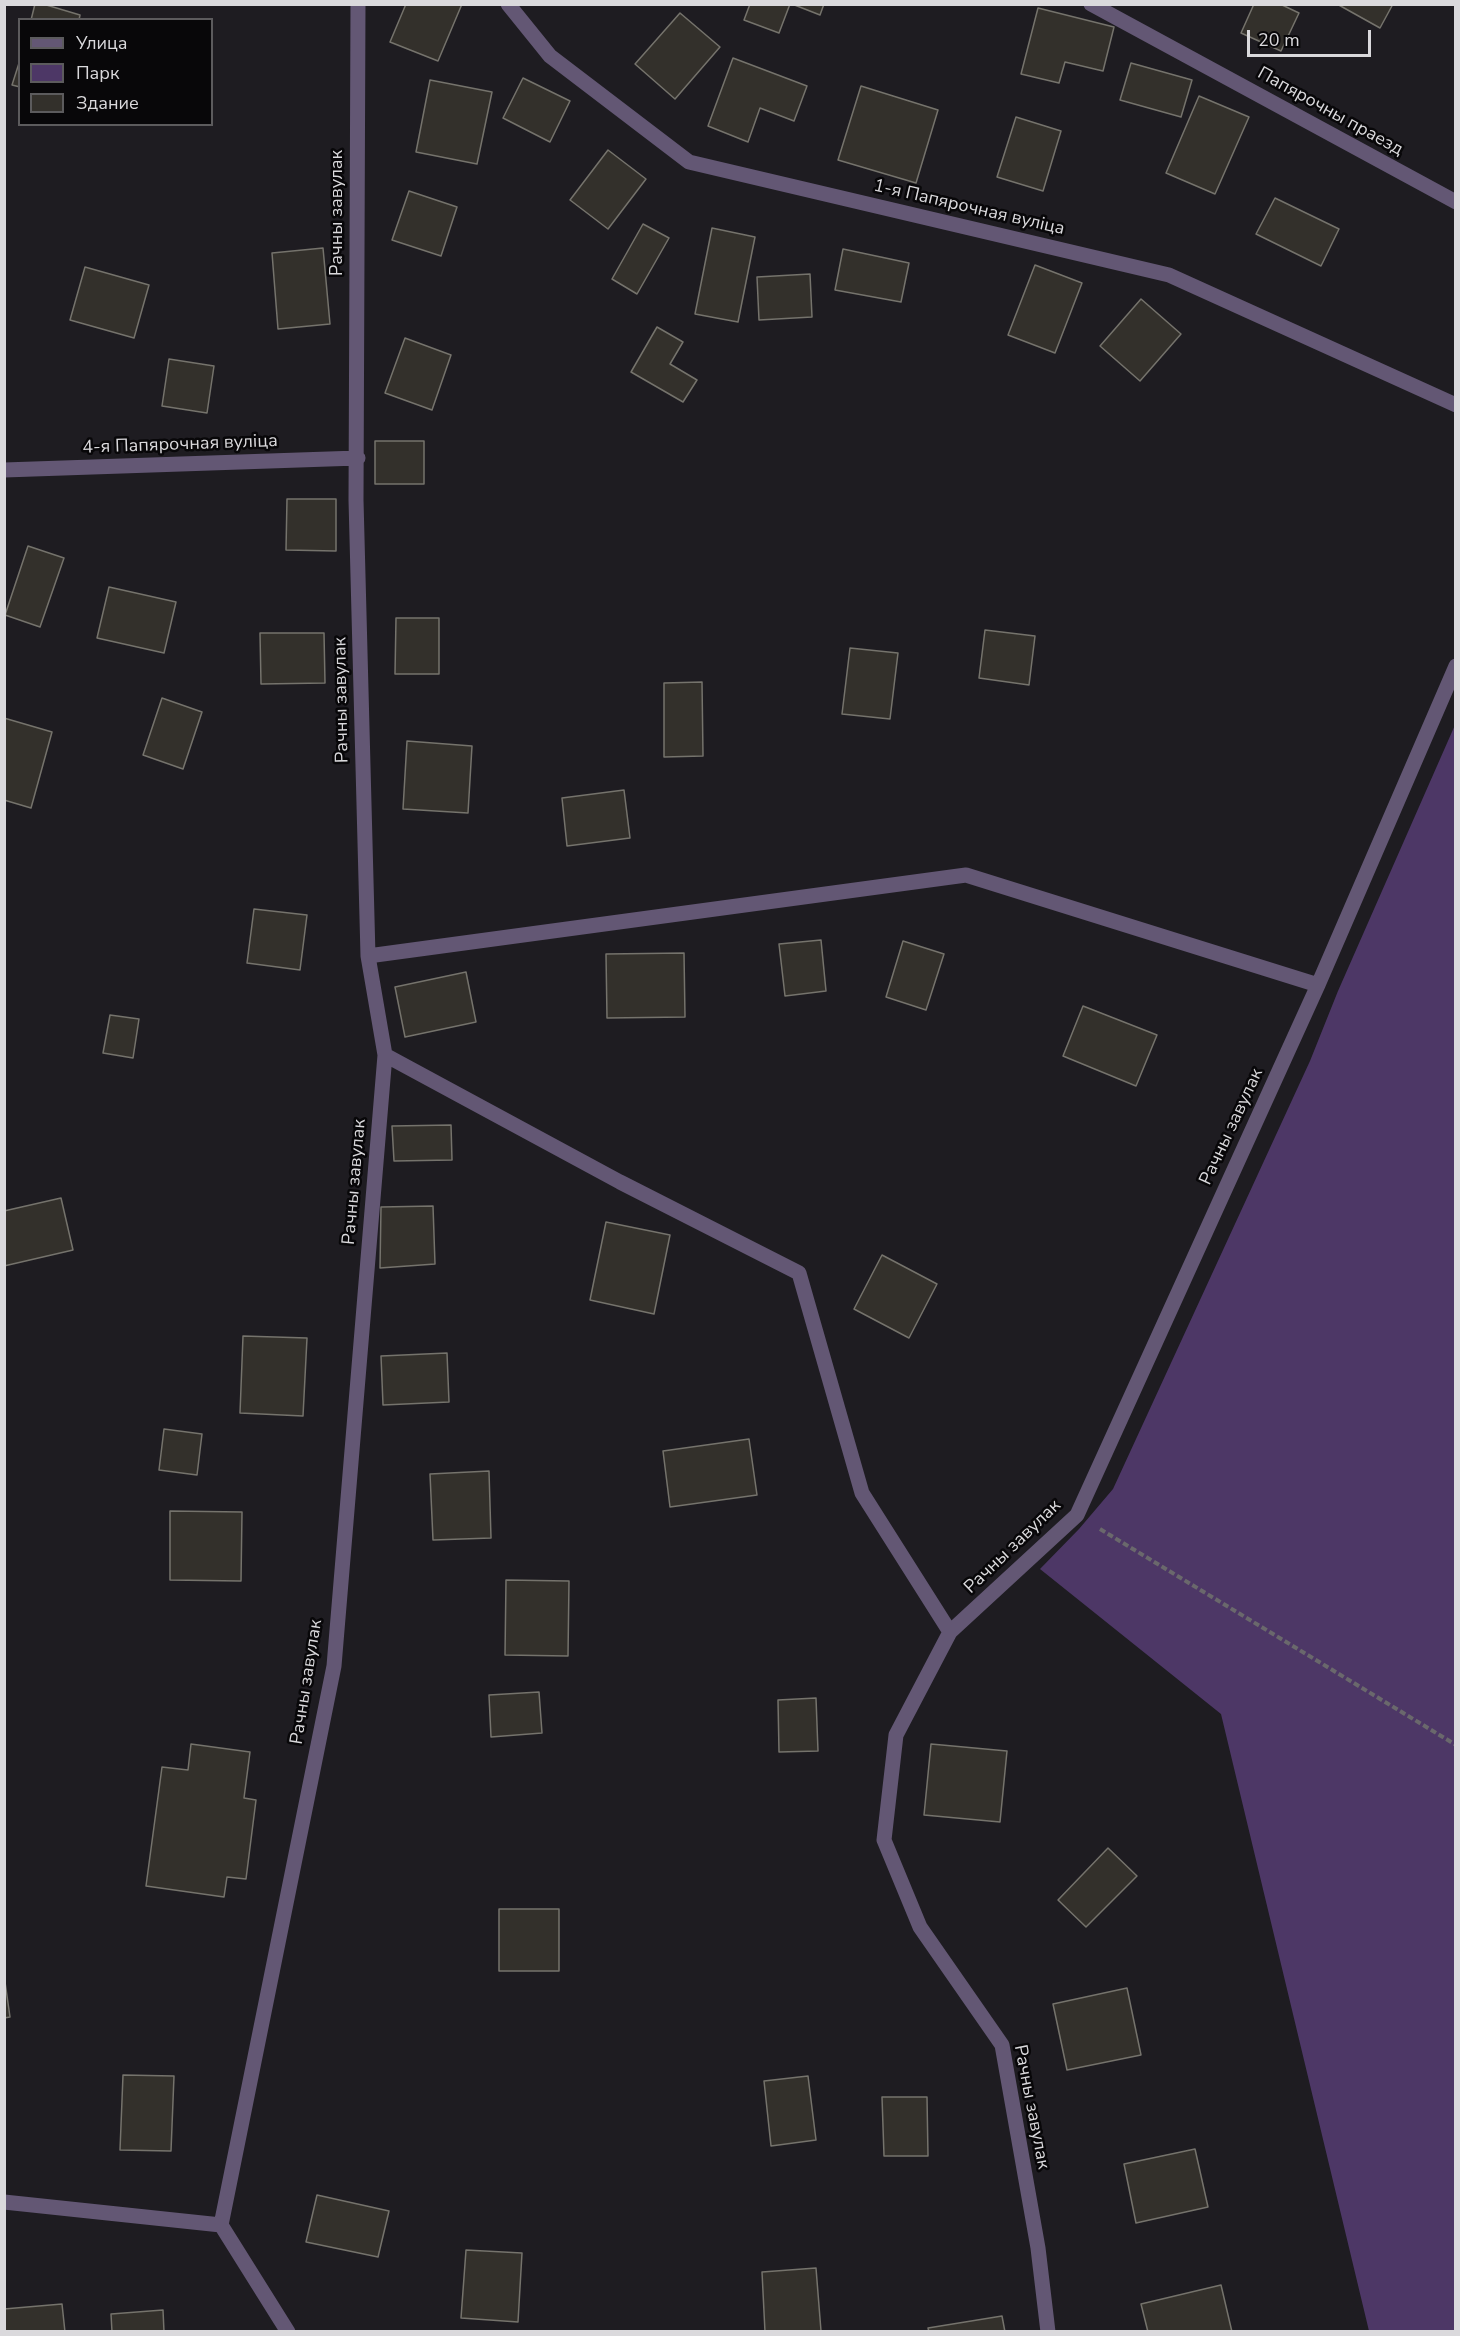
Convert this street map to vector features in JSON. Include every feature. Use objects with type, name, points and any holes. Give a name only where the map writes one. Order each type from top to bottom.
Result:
[{"type":"street","name":"Рачны завулак","points":[[221,2225],[333,1666],[385,1055],[368,956],[356,500],[358,458],[358,4]]},
{"type":"street","name":"1-я Папярочная вуліца","points":[[508,4],[550,56],[689,162],[1169,275],[1455,405]]},
{"type":"street","name":"Папярочны праезд","points":[[1091,4],[1455,202]]},
{"type":"street","name":"4-я Папярочная вуліца","points":[[4,470],[358,458]]},
{"type":"street","name":"Рачны завулак","points":[[1048,2331],[1038,2248],[1002,2045],[920,1927],[884,1840],[896,1735],[950,1632],[1077,1515],[1318,985],[1455,666]]},
{"type":"street","points":[[368,956],[966,875],[1318,985]]},
{"type":"street","points":[[385,1055],[620,1182],[799,1273],[862,1493],[950,1632]]},
{"type":"street","points":[[4,2202],[221,2225],[288,2331]]},
{"type":"path","points":[[1077,1515],[1455,1745]]},
{"type":"green space","points":[[1455,725],[1455,2331],[1369,2331],[1221,1714],[1040,1569],[1079,1529],[1113,1489],[1310,1061],[1338,991]]},
{"type":"building","points":[[35,4],[43,4],[80,15],[79,18],[32,18]]},
{"type":"building","points":[[406,4],[462,4],[438,61],[390,42]]},
{"type":"building","points":[[750,4],[790,4],[779,33],[744,20]]},
{"type":"building","points":[[792,4],[824,4],[820,15]]},
{"type":"building","points":[[1254,4],[1280,4],[1299,13],[1281,51],[1241,33]]},
{"type":"building","points":[[1337,4],[1393,4],[1380,28]]},
{"type":"building","points":[[1038,8],[1114,27],[1103,71],[1065,62],[1059,83],[1021,74]]},
{"type":"building","points":[[680,13],[720,47],[675,99],[635,64]]},
{"type":"building","points":[[733,58],[807,86],[794,121],[760,108],[748,142],[708,126]]},
{"type":"building","points":[[1131,63],[1192,80],[1181,117],[1120,100]]},
{"type":"building","points":[[18,66],[18,86],[12,85]]},
{"type":"building","points":[[523,78],[570,101],[550,142],[503,118]]},
{"type":"building","points":[[430,80],[492,92],[477,164],[416,152]]},
{"type":"building","points":[[861,86],[938,110],[916,183],[838,160]]},
{"type":"building","points":[[1199,96],[1249,117],[1215,194],[1166,173]]},
{"type":"building","points":[[1016,117],[1061,131],[1043,191],[997,177]]},
{"type":"building","points":[[608,150],[646,179],[608,229],[570,200]]},
{"type":"building","points":[[409,191],[457,207],[441,256],[392,240]]},
{"type":"building","points":[[1275,198],[1339,229],[1321,266],[1256,234]]},
{"type":"building","points":[[643,224],[669,238],[637,294],[612,279]]},
{"type":"building","points":[[712,228],[755,237],[738,322],[695,314]]},
{"type":"building","points":[[323,248],[330,324],[278,329],[272,253]]},
{"type":"building","points":[[843,249],[909,263],[901,302],[835,290]]},
{"type":"building","points":[[1035,265],[1082,283],[1055,353],[1008,335]]},
{"type":"building","points":[[85,267],[149,285],[134,338],[70,320]]},
{"type":"building","points":[[810,274],[812,317],[759,320],[757,277]]},
{"type":"building","points":[[1141,299],[1181,334],[1140,381],[1100,346]]},
{"type":"building","points":[[657,327],[683,342],[670,364],[697,380],[683,402],[631,372]]},
{"type":"building","points":[[405,338],[451,355],[432,410],[385,393]]},
{"type":"building","points":[[169,359],[214,366],[207,413],[162,406]]},
{"type":"building","points":[[375,441],[424,441],[424,484],[375,484]]},
{"type":"building","points":[[287,499],[336,499],[336,551],[286,550]]},
{"type":"building","points":[[28,546],[64,558],[40,627],[5,615]]},
{"type":"building","points":[[109,587],[176,602],[164,653],[97,638]]},
{"type":"building","points":[[396,618],[439,618],[439,674],[395,674]]},
{"type":"building","points":[[985,630],[1035,636],[1029,685],[979,678]]},
{"type":"building","points":[[260,633],[324,633],[325,683],[261,684]]},
{"type":"building","points":[[850,648],[898,653],[890,719],[842,714]]},
{"type":"building","points":[[702,682],[703,756],[664,757],[664,683]]},
{"type":"building","points":[[162,698],[202,712],[183,769],[143,755]]},
{"type":"building","points":[[4,718],[52,732],[31,808],[4,800]]},
{"type":"building","points":[[407,741],[472,746],[468,813],[403,809]]},
{"type":"building","points":[[624,790],[630,838],[567,846],[562,798]]},
{"type":"building","points":[[254,909],[307,915],[300,970],[247,963]]},
{"type":"building","points":[[821,940],[826,991],[785,996],[779,944]]},
{"type":"building","points":[[903,941],[944,954],[926,1010],[886,997]]},
{"type":"building","points":[[684,953],[685,1017],[607,1018],[606,954]]},
{"type":"building","points":[[466,972],[476,1022],[405,1037],[395,987]]},
{"type":"building","points":[[1083,1006],[1157,1035],[1136,1086],[1063,1056]]},
{"type":"building","points":[[110,1015],[139,1019],[133,1058],[103,1053]]},
{"type":"building","points":[[451,1125],[452,1160],[394,1161],[392,1126]]},
{"type":"building","points":[[61,1198],[73,1250],[4,1266],[4,1211]]},
{"type":"building","points":[[433,1206],[435,1264],[380,1268],[381,1207]]},
{"type":"building","points":[[606,1222],[670,1235],[654,1314],[590,1300]]},
{"type":"building","points":[[882,1255],[937,1284],[909,1338],[854,1309]]},
{"type":"building","points":[[243,1336],[307,1338],[303,1416],[240,1413]]},
{"type":"building","points":[[447,1353],[449,1402],[383,1405],[381,1356]]},
{"type":"building","points":[[164,1429],[202,1434],[197,1475],[159,1470]]},
{"type":"building","points":[[749,1439],[757,1495],[670,1507],[663,1451]]},
{"type":"building","points":[[489,1471],[491,1538],[433,1540],[430,1474]]},
{"type":"building","points":[[170,1511],[242,1512],[241,1581],[170,1580]]},
{"type":"building","points":[[506,1580],[569,1581],[568,1656],[505,1655]]},
{"type":"building","points":[[539,1692],[542,1733],[491,1737],[489,1695]]},
{"type":"building","points":[[816,1698],[818,1751],[779,1752],[778,1700]]},
{"type":"building","points":[[191,1744],[250,1752],[244,1798],[256,1800],[246,1879],[227,1877],[224,1897],[146,1886],[162,1767],[188,1770]]},
{"type":"building","points":[[931,1744],[1007,1751],[1000,1822],[924,1815]]},
{"type":"building","points":[[1108,1848],[1137,1876],[1086,1927],[1058,1900]]},
{"type":"building","points":[[499,1909],[559,1909],[559,1971],[499,1971]]},
{"type":"building","points":[[4,1975],[10,2017],[4,2018]]},
{"type":"building","points":[[1127,1988],[1141,2055],[1067,2070],[1053,2004]]},
{"type":"building","points":[[123,2075],[174,2076],[171,2151],[120,2150]]},
{"type":"building","points":[[808,2076],[816,2140],[771,2146],[764,2081]]},
{"type":"building","points":[[882,2097],[927,2097],[928,2156],[884,2156]]},
{"type":"building","points":[[1195,2149],[1208,2207],[1136,2223],[1124,2164]]},
{"type":"building","points":[[317,2195],[389,2211],[378,2257],[306,2242]]},
{"type":"building","points":[[466,2250],[522,2253],[518,2322],[461,2318]]},
{"type":"building","points":[[816,2268],[821,2331],[765,2332],[762,2272]]},
{"type":"building","points":[[1221,2285],[1232,2332],[1148,2332],[1141,2304]]},
{"type":"building","points":[[62,2304],[65,2332],[4,2332],[4,2309]]},
{"type":"building","points":[[163,2310],[164,2332],[112,2332],[111,2314]]},
{"type":"building","points":[[1002,2316],[1005,2332],[929,2332],[928,2328]]}]
